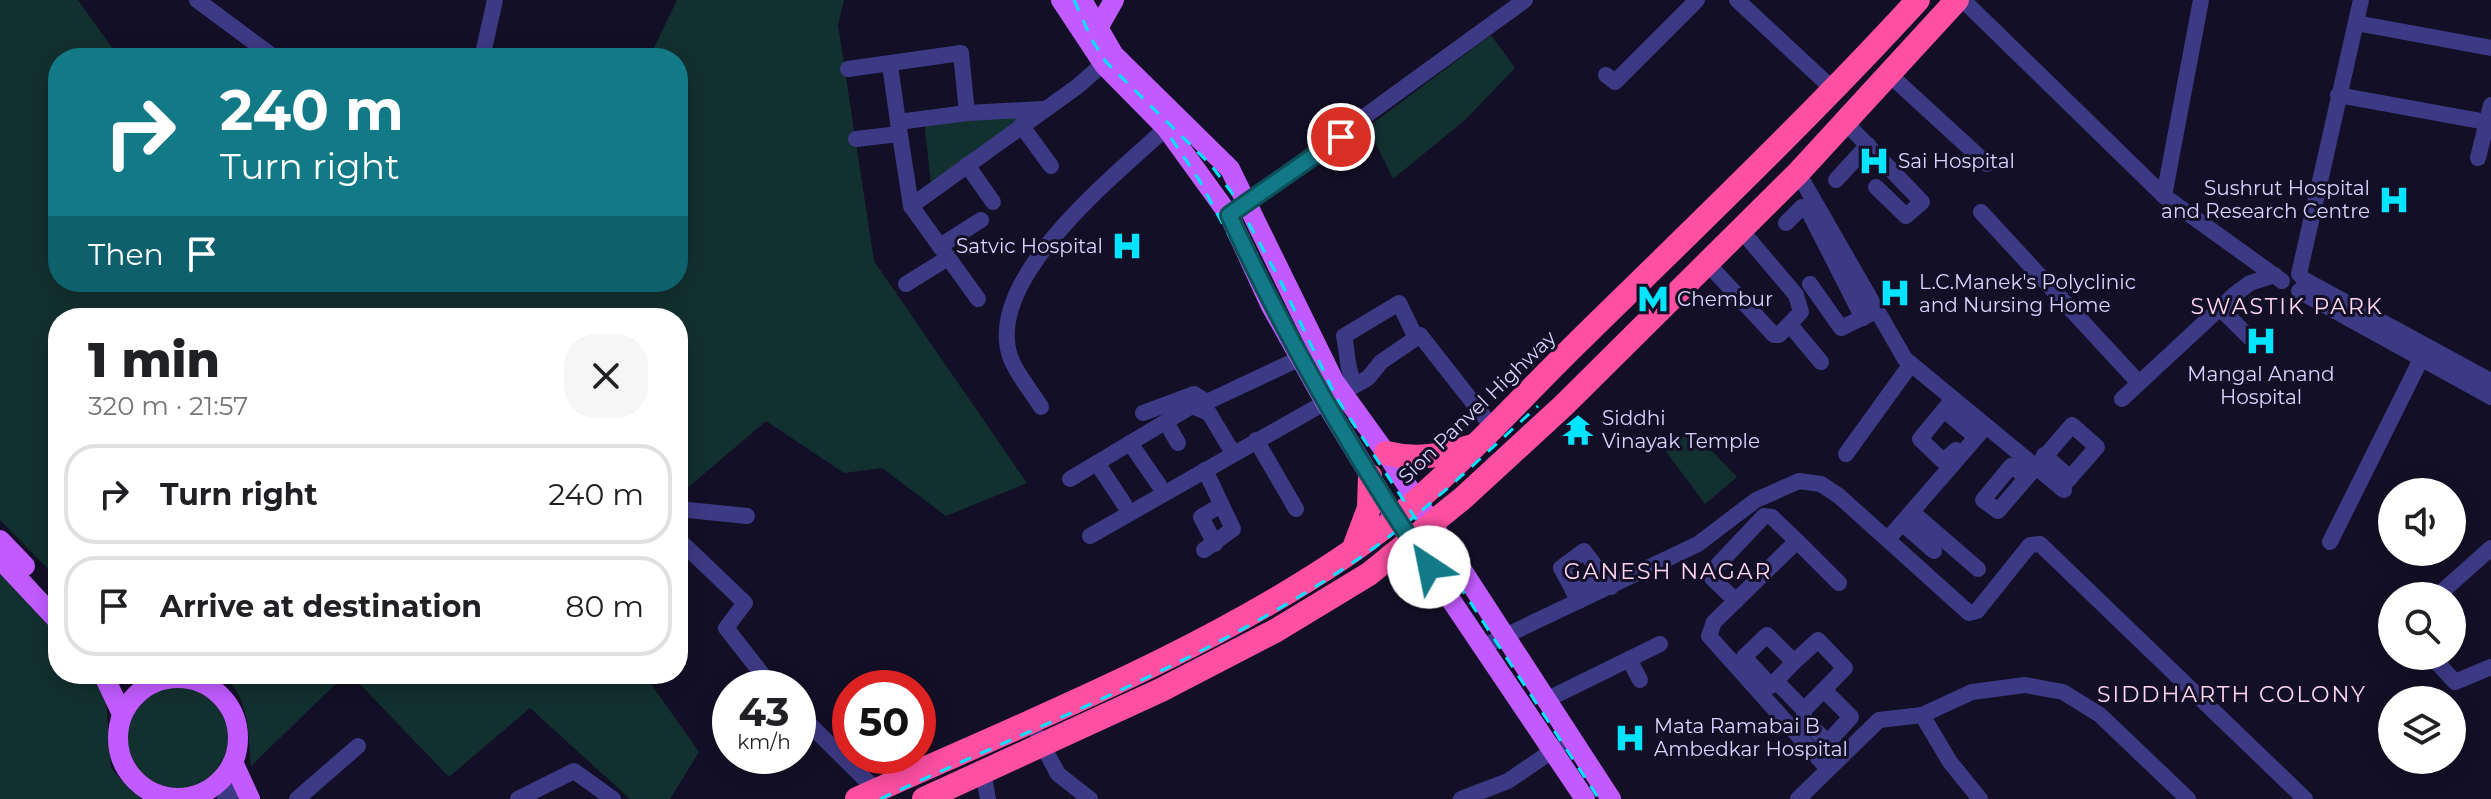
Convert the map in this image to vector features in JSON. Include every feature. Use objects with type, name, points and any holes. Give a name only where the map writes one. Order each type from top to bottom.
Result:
[{"type":"highway","name":"Sion Panvel Highway","points":[[866,795],[1191,643],[1353,550],[1416,500],[1476,446],[1835,91],[1918,0]]},
{"type":"highway","points":[[924,799],[1041,747],[1275,631],[1369,574],[1432,523],[1563,406],[1798,173],[1960,0]]},
{"type":"highway","points":[[1386,453],[1407,459],[1436,457],[1476,446]]},
{"type":"highway","points":[[1353,550],[1369,508],[1370,476]]},
{"type":"highway","points":[[1391,556],[1409,557],[1429,567]]},
{"type":"main road","points":[[1098,28],[1114,0]]},
{"type":"main road","points":[[1072,1],[1098,28],[1109,60]]},
{"type":"main road","points":[[1072,1],[1109,60],[1198,135],[1230,169],[1280,270],[1310,354]]},
{"type":"main road","points":[[1136,84],[1229,215],[1259,280],[1310,354],[1386,453],[1611,799]]},
{"type":"main road","points":[[1184,150],[1198,135]]},
{"type":"main road","points":[[1340,393],[1370,476],[1585,799]]},
{"type":"main road","points":[[0,540],[48,590]]},
{"type":"main road","points":[[0,559],[48,610]]},
{"type":"main road","points":[[108,684],[122,714]]},
{"type":"main road","points":[[144,684],[122,714],[118,733],[119,751],[138,783],[153,793],[172,798],[229,795]]},
{"type":"main road","points":[[203,684],[228,703],[236,722],[238,742],[229,795]]},
{"type":"main road","points":[[229,795],[223,778],[233,762]]},
{"type":"street","points":[[197,0],[262,48]]},
{"type":"street","points":[[484,48],[495,0]]},
{"type":"street","points":[[1496,0],[1504,16]]},
{"type":"street","points":[[1229,215],[1249,204],[1525,0]]},
{"type":"street","points":[[1606,75],[1615,82],[1697,0]]},
{"type":"street","points":[[1737,0],[1835,91]]},
{"type":"street","points":[[1960,0],[2164,196],[2291,279],[2424,354],[2479,380],[2491,397]]},
{"type":"street","points":[[2164,196],[2201,0]]},
{"type":"street","points":[[2291,279],[2326,140],[2339,110],[2337,97],[2361,0]]},
{"type":"street","points":[[2356,23],[2491,48]]},
{"type":"street","points":[[848,69],[961,53],[967,113]]},
{"type":"street","points":[[911,206],[1109,60]]},
{"type":"street","points":[[890,65],[911,206],[978,299]]},
{"type":"street","points":[[1891,76],[1987,164]]},
{"type":"street","points":[[2337,97],[2490,116],[2478,158]]},
{"type":"street","points":[[856,139],[967,113],[1043,109]]},
{"type":"street","points":[[1846,123],[1922,202],[1906,216],[1876,187]]},
{"type":"street","points":[[1021,125],[1051,166]]},
{"type":"street","points":[[1041,407],[1011,358],[1008,322],[1015,295],[1043,249],[1166,128]]},
{"type":"street","points":[[1836,180],[1868,145]]},
{"type":"street","points":[[967,165],[993,202]]},
{"type":"street","points":[[1798,173],[1870,314],[1949,404],[1979,427],[2035,466],[2065,485],[2096,450],[2095,444],[2071,425],[2035,466]]},
{"type":"street","points":[[1779,192],[1790,219],[1802,207],[1807,208],[1841,260]]},
{"type":"street","points":[[1981,212],[2139,383]]},
{"type":"street","points":[[906,284],[981,220]]},
{"type":"street","points":[[1707,263],[1774,335],[1790,325],[1801,312],[1796,295],[1741,230]]},
{"type":"street","points":[[1796,295],[1841,260]]},
{"type":"street","points":[[1259,280],[1280,270]]},
{"type":"street","points":[[2122,399],[2250,283],[2291,279]]},
{"type":"street","points":[[1810,284],[1839,327],[1870,314]]},
{"type":"street","points":[[1090,536],[1340,393],[1416,338],[1399,303],[1344,336],[1349,351],[1340,393]]},
{"type":"street","points":[[2220,308],[2250,338]]},
{"type":"street","points":[[1790,325],[1821,362]]},
{"type":"street","points":[[1420,335],[1493,428]]},
{"type":"street","points":[[1143,413],[1194,394],[1207,402],[1310,354]]},
{"type":"street","points":[[2330,542],[2424,354]]},
{"type":"street","points":[[1846,454],[1911,364]]},
{"type":"street","points":[[1949,404],[1920,437],[1943,461],[1949,459],[1979,427]]},
{"type":"street","points":[[1070,479],[1192,406],[1209,413],[1233,453]]},
{"type":"street","points":[[1166,422],[1178,443]]},
{"type":"street","points":[[1888,539],[1979,427]]},
{"type":"street","points":[[1256,440],[1296,509]]},
{"type":"street","points":[[1130,443],[1159,485]]},
{"type":"street","points":[[1097,463],[1124,504]]},
{"type":"street","points":[[1205,470],[1233,529],[1210,547],[1201,517],[1221,505]]},
{"type":"street","points":[[1482,647],[1607,580],[1698,544],[1756,500],[1799,481],[1821,484],[1888,539],[1969,613],[1977,611],[2030,545],[2040,544],[2305,799]]},
{"type":"street","points":[[688,510],[747,516]]},
{"type":"street","points":[[1736,601],[1712,578],[1712,571],[1764,516],[1772,517],[1839,583]]},
{"type":"street","points":[[1907,518],[1940,546],[1978,569]]},
{"type":"street","points":[[1797,541],[1714,622],[1709,636],[1752,676],[1804,710]]},
{"type":"street","points":[[1919,567],[1940,546]]},
{"type":"street","points":[[2453,582],[2491,548]]},
{"type":"street","points":[[688,549],[745,603],[726,628],[759,670]]},
{"type":"street","points":[[1576,596],[1561,568],[1584,551],[1607,580]]},
{"type":"street","points":[[1752,676],[1744,657],[1767,635],[1794,662]]},
{"type":"street","points":[[1769,688],[1815,641],[1821,641],[1845,668],[1804,710],[1802,717],[1828,769]]},
{"type":"street","points":[[1546,700],[1660,644]]},
{"type":"street","points":[[1629,659],[1640,680]]},
{"type":"street","points":[[2444,670],[2455,682],[2491,667]]},
{"type":"street","points":[[1798,799],[1879,720],[1922,715],[1972,692],[2002,685],[2053,689],[2105,719],[2188,799]]},
{"type":"street","points":[[1769,688],[1811,737],[1827,741],[1851,717],[1824,690]]},
{"type":"street","points":[[1922,715],[1950,762],[1980,799]]},
{"type":"street","points":[[1032,720],[1041,747],[1058,774],[1090,799]]},
{"type":"street","points":[[1839,730],[1854,745]]},
{"type":"street","points":[[816,735],[866,795]]},
{"type":"street","points":[[1461,799],[1508,781],[1571,738]]},
{"type":"street","points":[[297,799],[358,746]]},
{"type":"street","points":[[518,799],[574,771],[612,798]]},
{"type":"street","points":[[983,772],[988,799]]},
{"type":"green space","points":[[0,0],[78,0],[112,48],[48,48],[48,292],[688,292],[688,48],[654,48],[677,0],[844,0],[838,25],[874,261],[1027,483],[946,516],[882,468],[844,473],[766,421],[688,487],[688,308],[48,308],[48,569],[0,520]]},
{"type":"green space","points":[[1491,35],[1515,68],[1466,119],[1393,179],[1368,127]]},
{"type":"green space","points":[[1040,105],[931,185],[924,119]]},
{"type":"green space","points":[[1691,429],[1737,477],[1705,504],[1665,450]]},
{"type":"green space","points":[[0,574],[48,624],[48,684],[99,684],[106,699],[111,768],[123,782],[151,799],[0,799]]},
{"type":"green space","points":[[231,684],[336,684],[251,766],[246,715]]},
{"type":"green space","points":[[360,684],[651,684],[699,752],[670,799],[630,799],[530,708],[449,777]]},
{"type":"green space","points":[[178,687],[197,691],[214,702],[225,719],[229,738],[225,757],[214,774],[197,785],[178,789],[159,785],[142,774],[131,757],[127,738],[131,719],[142,702],[159,691]]},
{"type":"railway","points":[[1074,0],[1106,62],[1211,165],[1232,193],[1281,282],[1336,397],[1599,799]]},
{"type":"railway","points":[[1171,138],[1198,178],[1320,405],[1397,505]]},
{"type":"railway","points":[[880,799],[1185,659],[1302,595],[1405,524],[1538,406]]},
{"type":"place","name":"Sai Hospital","points":[[1874,161]]},
{"type":"place","name":"Sushrut Hospital and Research Centre","points":[[2394,200]]},
{"type":"place","name":"Satvic Hospital","points":[[1127,246]]},
{"type":"place","name":"L.C.Manek's Polyclinic and Nursing Home","points":[[1895,293]]},
{"type":"place","name":"Chembur","points":[[1653,299]]},
{"type":"place","name":"Mangal Anand Hospital","points":[[2261,341]]},
{"type":"place","name":"Siddhi Vinayak Temple","points":[[1578,430]]},
{"type":"place","name":"Mata Ramabai B Ambedkar Hospital","points":[[1630,738]]},
{"type":"district","name":"SWASTIK PARK","points":[[2287,306]]},
{"type":"district","name":"GANESH NAGAR","points":[[1668,571]]},
{"type":"district","name":"SIDDHARTH COLONY","points":[[2232,694]]},
{"type":"route","points":[[1341,137],[1249,204],[1229,215],[1271,306],[1395,517],[1429,567]]}]
